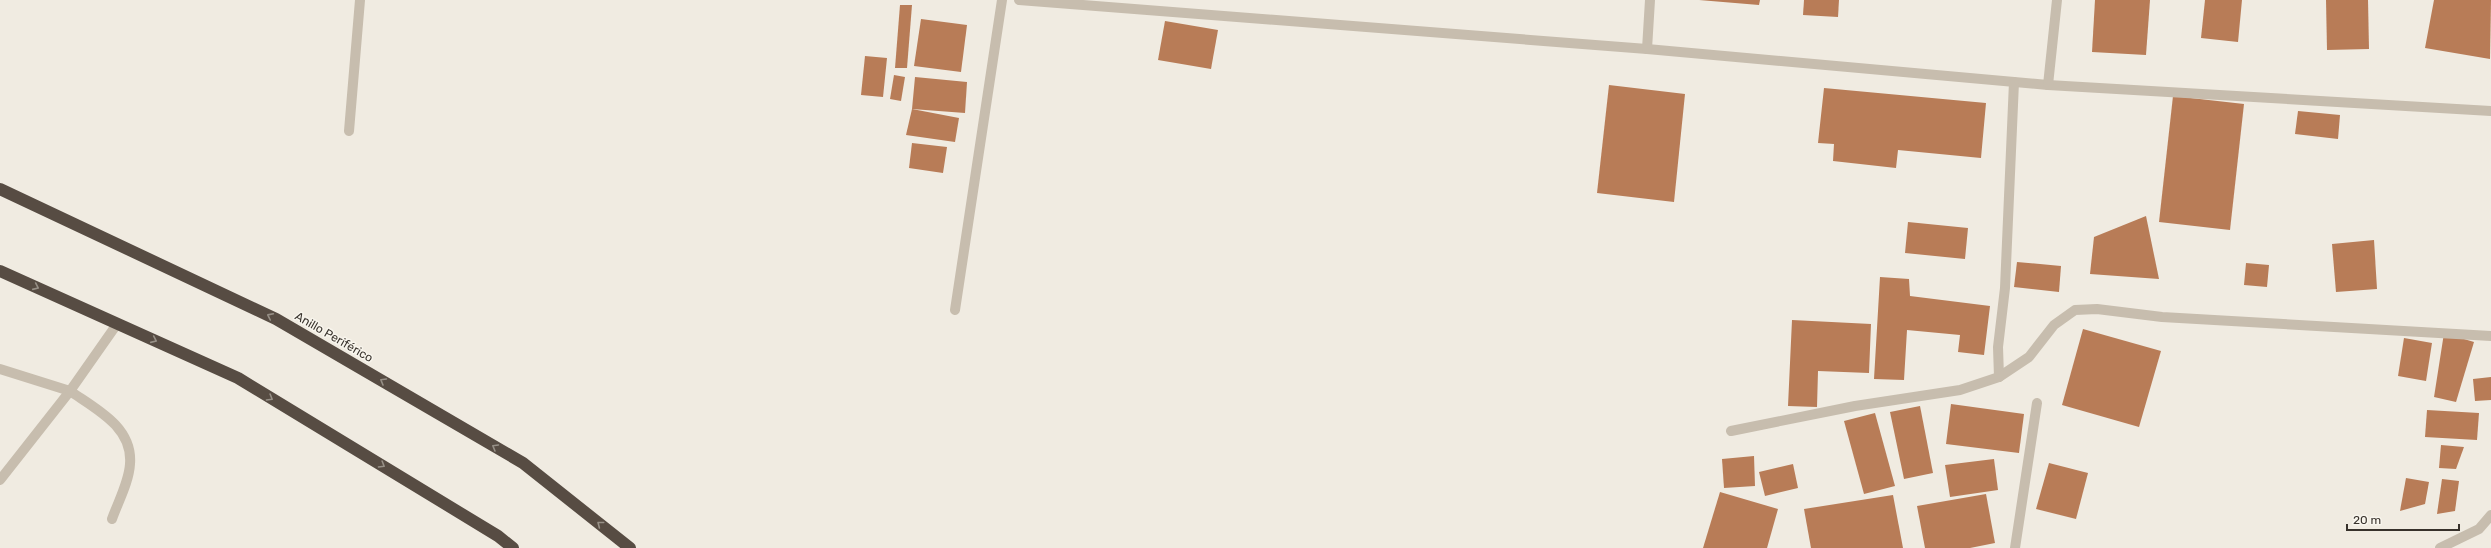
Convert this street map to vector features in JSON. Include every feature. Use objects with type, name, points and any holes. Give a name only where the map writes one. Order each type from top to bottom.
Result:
[{"type":"highway","name":"Anillo Periférico","points":[[0,189],[276,319],[523,463],[630,548]]},
{"type":"highway","points":[[0,271],[238,378],[498,536],[513,548]]},
{"type":"street","points":[[349,130],[360,0]]},
{"type":"street","points":[[955,310],[1002,0]]},
{"type":"street","points":[[1019,0],[1063,2],[1647,49],[2048,85],[2491,112]]},
{"type":"street","points":[[1647,49],[1650,0]]},
{"type":"street","points":[[2048,85],[2057,0]]},
{"type":"street","points":[[1999,377],[1998,347],[2005,288],[2014,82]]},
{"type":"street","points":[[1731,432],[1855,406],[1960,390],[1999,377],[2029,357],[2054,326],[2076,310],[2097,309],[2162,317],[2491,336]]},
{"type":"street","points":[[0,480],[70,391],[117,324]]},
{"type":"street","points":[[0,369],[70,391],[112,419],[130,445],[130,465],[112,519]]},
{"type":"street","points":[[2015,548],[2036,403]]},
{"type":"street","points":[[2440,548],[2480,530],[2491,515]]},
{"type":"building","points":[[1699,0],[1760,0],[1759,5]]},
{"type":"building","points":[[1804,0],[1839,0],[1838,17],[1803,15]]},
{"type":"building","points":[[2095,0],[2150,0],[2146,55],[2092,52]]},
{"type":"building","points":[[2205,0],[2242,0],[2238,42],[2201,38]]},
{"type":"building","points":[[2326,0],[2368,0],[2369,49],[2327,50]]},
{"type":"building","points":[[2434,0],[2491,0],[2490,59],[2425,48]]},
{"type":"building","points":[[900,5],[912,5],[907,68],[895,68]]},
{"type":"building","points":[[921,19],[967,25],[961,72],[914,66]]},
{"type":"building","points":[[1165,21],[1218,30],[1211,69],[1158,60]]},
{"type":"building","points":[[865,56],[887,58],[883,97],[861,95]]},
{"type":"building","points":[[894,75],[905,77],[901,101],[890,99]]},
{"type":"building","points":[[915,77],[967,82],[965,113],[912,109]]},
{"type":"building","points":[[1609,85],[1685,94],[1674,202],[1597,193]]},
{"type":"building","points":[[1824,88],[1986,103],[1981,158],[1898,150],[1896,168],[1833,161],[1834,144],[1818,143]]},
{"type":"building","points":[[2173,96],[2244,104],[2230,230],[2159,222]]},
{"type":"building","points":[[912,109],[959,118],[955,142],[906,135]]},
{"type":"building","points":[[2298,111],[2340,115],[2338,139],[2295,134]]},
{"type":"building","points":[[912,143],[947,147],[943,173],[909,168]]},
{"type":"building","points":[[2146,216],[2159,279],[2090,274],[2094,237]]},
{"type":"building","points":[[1908,222],[1968,228],[1965,259],[1905,253]]},
{"type":"building","points":[[2374,240],[2377,289],[2336,292],[2332,244]]},
{"type":"building","points":[[2017,262],[2061,266],[2059,292],[2014,287]]},
{"type":"building","points":[[2246,263],[2269,265],[2267,287],[2244,285]]},
{"type":"building","points":[[1880,277],[1909,279],[1910,296],[1990,306],[1984,355],[1958,352],[1960,335],[1907,330],[1904,380],[1874,379]]},
{"type":"building","points":[[1792,320],[1871,324],[1869,373],[1818,371],[1817,407],[1788,406]]},
{"type":"building","points":[[2083,329],[2161,351],[2139,427],[2062,405]]},
{"type":"building","points":[[2444,333],[2474,342],[2456,402],[2434,397]]},
{"type":"building","points":[[2404,338],[2432,343],[2426,381],[2398,376]]},
{"type":"building","points":[[2491,377],[2491,400],[2475,401],[2473,379]]},
{"type":"building","points":[[1951,404],[2024,414],[2019,453],[1946,444]]},
{"type":"building","points":[[1920,406],[1933,473],[1904,479],[1890,412]]},
{"type":"building","points":[[2427,410],[2479,413],[2477,440],[2425,437]]},
{"type":"building","points":[[1875,413],[1895,486],[1864,494],[1844,421]]},
{"type":"building","points":[[2441,445],[2464,447],[2456,469],[2439,468]]},
{"type":"building","points":[[1754,456],[1755,486],[1724,488],[1722,459]]},
{"type":"building","points":[[1994,459],[1998,490],[1950,497],[1945,465]]},
{"type":"building","points":[[2049,463],[2088,473],[2076,519],[2036,509]]},
{"type":"building","points":[[1793,464],[1798,488],[1765,496],[1759,472]]},
{"type":"building","points":[[2406,478],[2429,482],[2425,504],[2400,511]]},
{"type":"building","points":[[2442,479],[2459,481],[2455,511],[2437,514]]},
{"type":"building","points":[[1720,492],[1778,509],[1767,548],[1703,548]]},
{"type":"building","points":[[1986,494],[1995,543],[1970,548],[1925,548],[1917,506]]},
{"type":"building","points":[[1893,495],[1903,548],[1811,548],[1804,509]]}]
